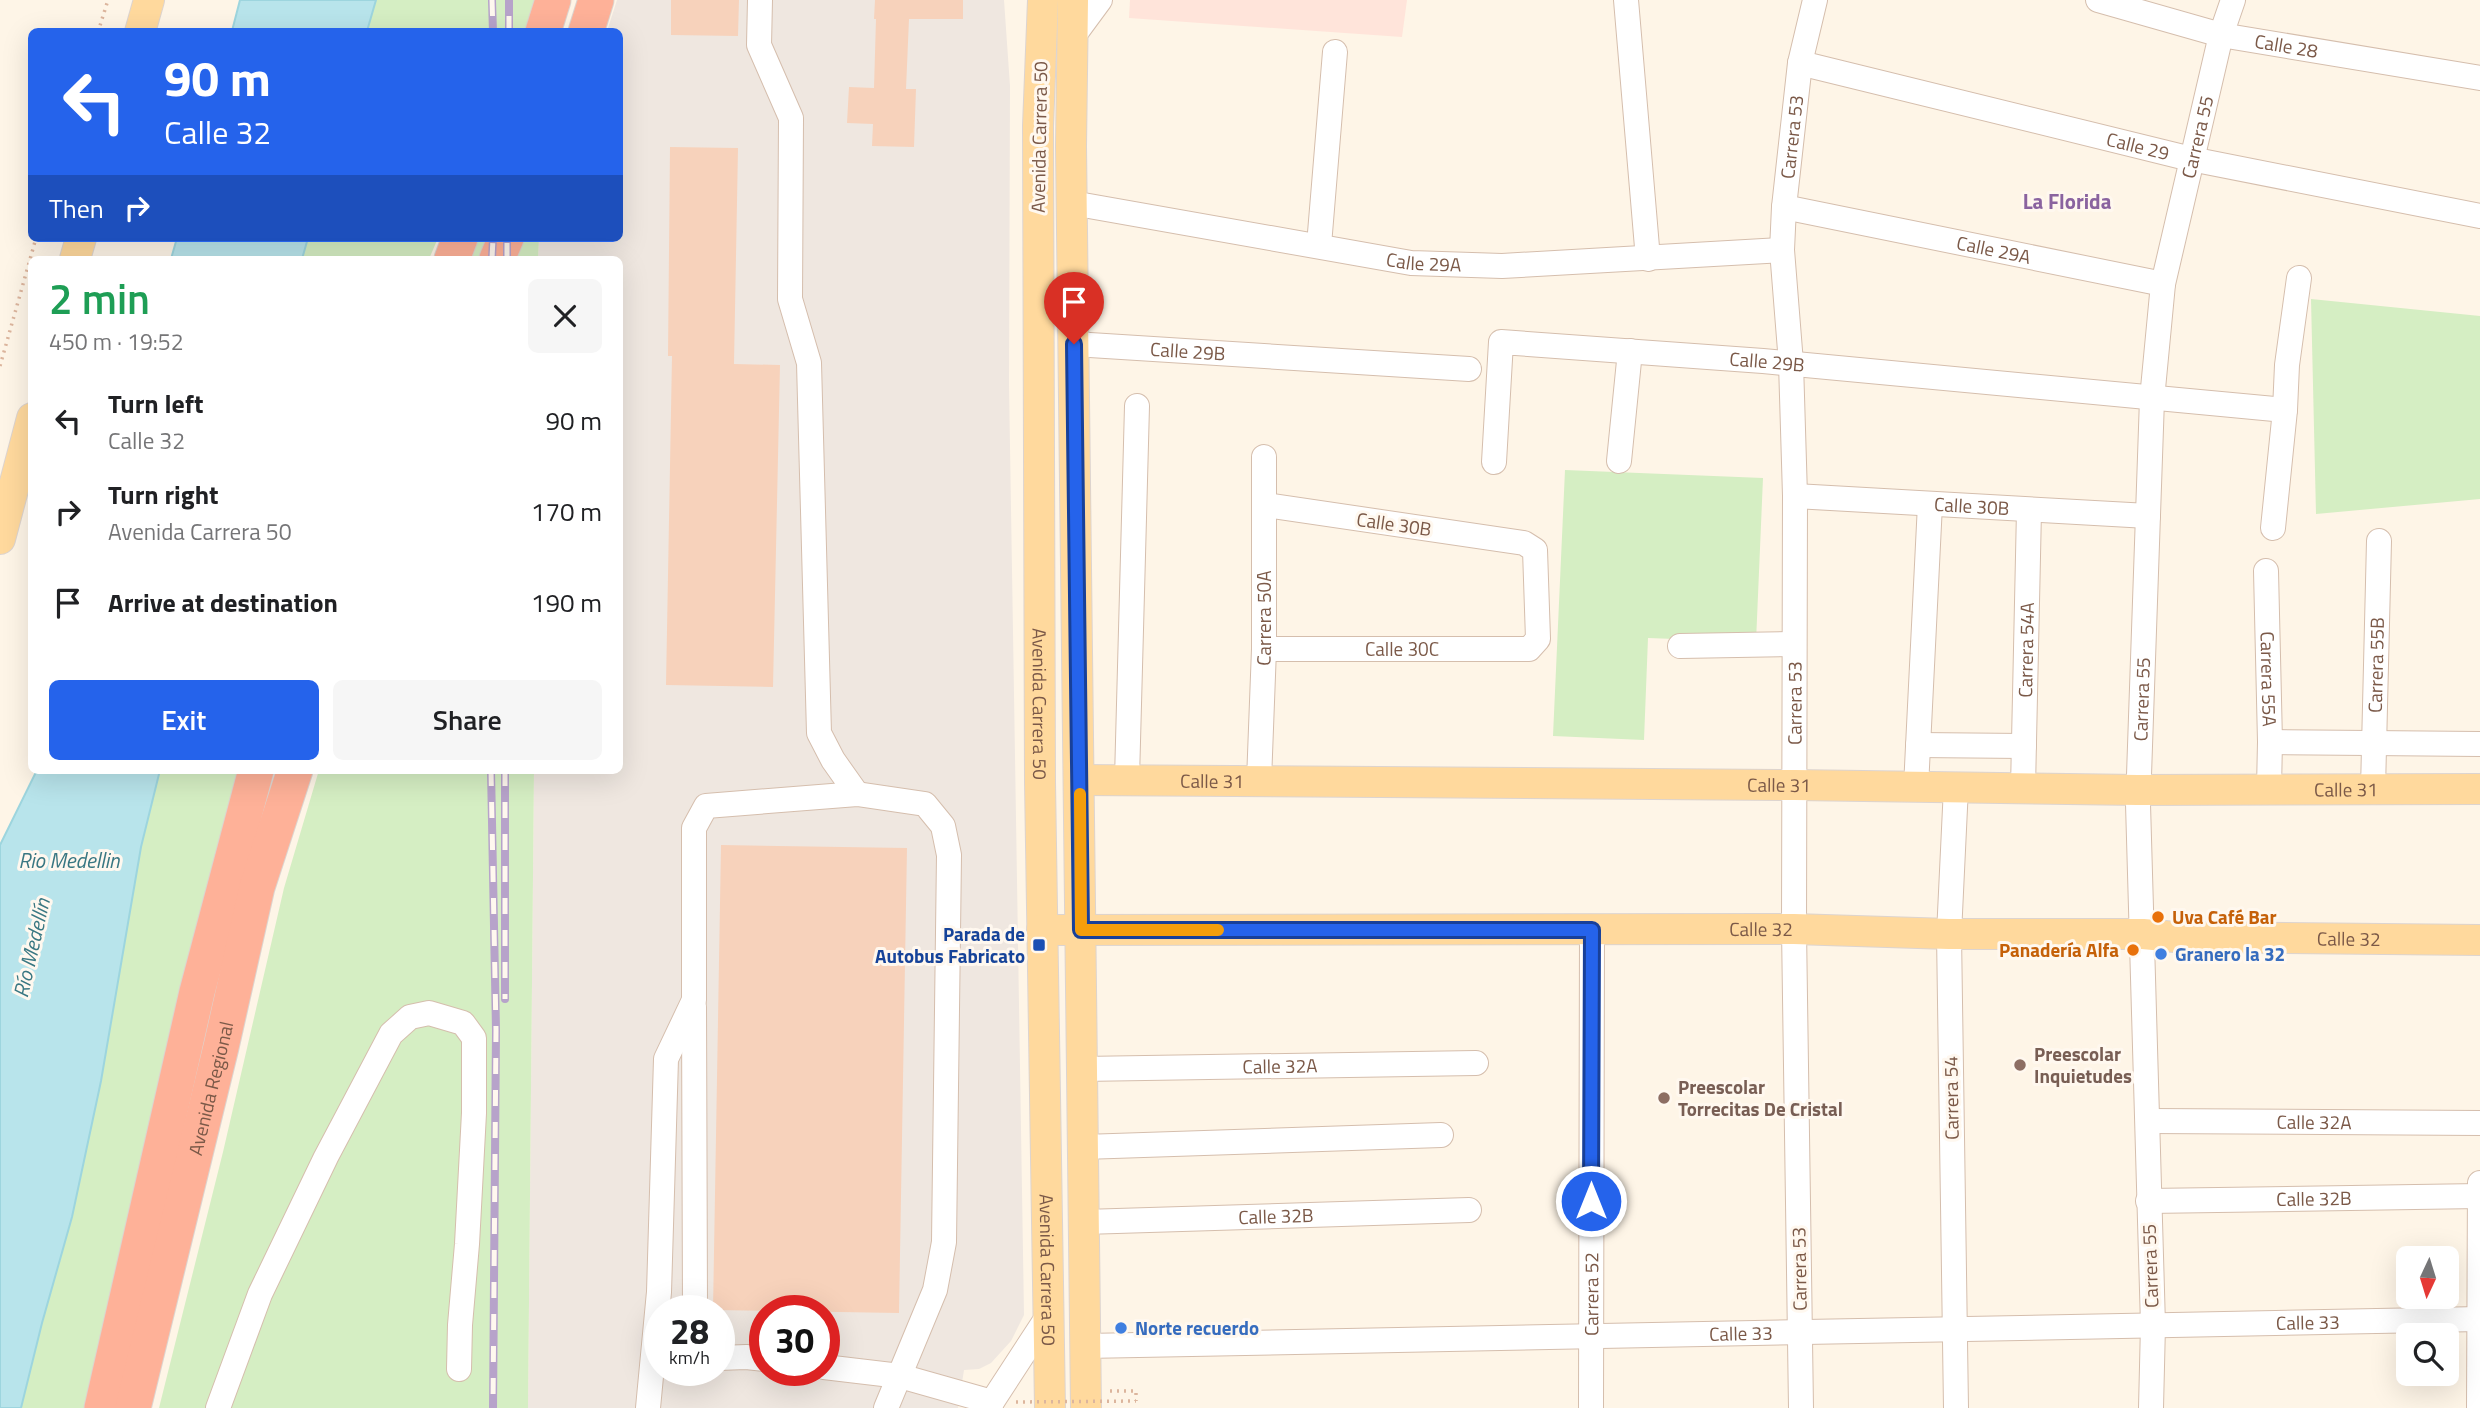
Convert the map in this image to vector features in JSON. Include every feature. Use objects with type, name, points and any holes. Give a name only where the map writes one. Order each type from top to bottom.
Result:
[{"type":"highway","points":[[544,28],[553,0]]},
{"type":"highway","points":[[587,28],[596,0]]},
{"type":"highway","name":"Avenida Regional","points":[[102,1408],[197,992],[255,774]]},
{"type":"highway","name":"Avenida Regional","points":[[133,1408],[257,887],[294,774]]},
{"type":"main road","points":[[140,28],[149,0]]},
{"type":"main road","name":"Avenida Carrera 50","points":[[1043,0],[1038,139],[1042,930],[1051,1408]]},
{"type":"main road","name":"Avenida Carrera 50","points":[[1073,0],[1072,203],[1085,1346],[1097,1400]]},
{"type":"main road","points":[[0,539],[28,433]]},
{"type":"main road","name":"Calle 31","points":[[1079,780],[2138,790],[2480,789]]},
{"type":"main road","name":"Calle 32","points":[[1042,930],[1794,929],[1949,934],[2143,934],[2175,937],[2480,940]]},
{"type":"street","points":[[760,0],[759,45],[791,118],[790,299],[809,363],[819,733],[832,760],[857,794]]},
{"type":"street","points":[[1072,38],[1100,0]]},
{"type":"street","points":[[1626,0],[1648,259]]},
{"type":"street","name":"Carrera 53","points":[[1801,1408],[1794,929],[1793,644],[1796,496],[1791,363],[1782,250],[1784,207],[1800,63],[1815,0]]},
{"type":"street","name":"Calle 28","points":[[2098,0],[2221,35],[2480,78]]},
{"type":"street","name":"Carrera 55","points":[[2151,1408],[2153,1325],[2138,790],[2152,399],[2163,284],[2221,35],[2233,0]]},
{"type":"street","points":[[1319,245],[1335,52]]},
{"type":"street","name":"Calle 29","points":[[1800,63],[2191,159],[2480,216]]},
{"type":"street","name":"Calle 29A","points":[[1072,203],[1412,262],[1502,266],[1782,250]]},
{"type":"street","name":"Calle 29A","points":[[1784,207],[2163,284]]},
{"type":"street","points":[[2273,528],[2286,410],[2287,365],[2299,278]]},
{"type":"street","name":"Calle 29B","points":[[1494,462],[1501,342],[1791,363],[2286,410]]},
{"type":"street","name":"Calle 29B","points":[[1074,344],[1469,369]]},
{"type":"street","points":[[1619,461],[1630,351]]},
{"type":"street","points":[[1127,779],[1137,406]]},
{"type":"street","name":"Carrera 50A","points":[[1259,781],[1264,649],[1264,457]]},
{"type":"street","name":"Calle 30B","points":[[1796,496],[2148,516]]},
{"type":"street","points":[[1916,787],[1930,504]]},
{"type":"street","name":"Calle 30B","points":[[1265,505],[1524,543],[1535,550],[1538,639]]},
{"type":"street","name":"Carrera 54A","points":[[2023,788],[2029,510]]},
{"type":"street","name":"Carrera 55B","points":[[2373,789],[2379,541]]},
{"type":"street","name":"Carrera 55A","points":[[2266,571],[2269,788]]},
{"type":"street","name":"Calle 30C","points":[[1264,649],[1529,649],[1538,639]]},
{"type":"street","points":[[1680,646],[1793,644]]},
{"type":"street","points":[[2270,742],[2480,744]]},
{"type":"street","points":[[1917,745],[2024,746]]},
{"type":"street","name":"Carrera 54","points":[[1956,787],[1949,934],[1956,1408]]},
{"type":"street","points":[[695,1295],[694,828],[706,806],[857,794],[925,804],[943,826],[949,855],[944,1242],[934,1290],[886,1408]]},
{"type":"street","name":"Carrera 52","points":[[1591,1408],[1592,930]]},
{"type":"street","points":[[648,1408],[659,1292],[666,1059],[694,1000]]},
{"type":"street","points":[[218,1408],[260,1294],[339,1132],[391,1034],[411,1017],[429,1013],[463,1023],[474,1038],[474,1113],[459,1369]]},
{"type":"street","name":"Calle 32A","points":[[1082,1069],[1476,1063]]},
{"type":"street","name":"Calle 32A","points":[[2148,1121],[2480,1123]]},
{"type":"street","points":[[1083,1147],[1441,1135]]},
{"type":"street","points":[[2479,1408],[2480,1183]]},
{"type":"street","name":"Calle 32B","points":[[2148,1201],[2480,1196]]},
{"type":"street","name":"Calle 32B","points":[[1084,1222],[1469,1210]]},
{"type":"street","points":[[840,1369],[900,1376],[998,1404],[1048,1316]]},
{"type":"street","name":"Calle 33","points":[[1085,1346],[2479,1319]]},
{"type":"path","points":[[99,28],[108,0]]},
{"type":"path","points":[[0,366],[28,266]]},
{"type":"path","points":[[998,1404],[1136,1401],[1136,1391],[1097,1400]]},
{"type":"shaded area","points":[[617,0],[1004,0],[1010,86],[1009,384],[1024,1315],[1011,1341],[991,1363],[979,1369],[964,1370],[958,1408],[528,1408],[534,774],[623,774],[623,256],[538,256],[539,242],[623,242],[623,28],[608,28]]},
{"type":"shaded area","points":[[1130,0],[1407,0],[1402,37],[1129,18]]},
{"type":"green space","points":[[376,0],[548,0],[546,28],[368,28]]},
{"type":"green space","points":[[307,242],[436,242],[430,256],[303,256]]},
{"type":"green space","points":[[461,242],[539,242],[538,256],[459,256]]},
{"type":"green space","points":[[2311,299],[2480,316],[2480,499],[2316,514]]},
{"type":"green space","points":[[1565,470],[1763,478],[1756,642],[1648,638],[1644,740],[1553,736]]},
{"type":"green space","points":[[159,774],[242,774],[92,1408],[21,1408],[72,1217],[101,1081],[141,847]]},
{"type":"green space","points":[[318,774],[534,774],[528,1408],[159,1408],[223,1152],[284,888]]},
{"type":"water","points":[[240,0],[376,0],[368,28],[233,28]]},
{"type":"water","points":[[176,242],[307,242],[303,256],[172,256]]},
{"type":"water","name":"Rio Medellin","points":[[35,774],[159,774],[141,847],[101,1081],[72,1217],[21,1408],[0,1408],[0,845]]},
{"type":"building","points":[[671,0],[739,0],[738,36],[671,35]]},
{"type":"building","points":[[875,0],[963,0],[963,19],[909,19],[906,89],[916,89],[914,147],[872,146],[873,124],[847,123],[849,87],[874,88]]},
{"type":"building","points":[[670,147],[738,148],[734,364],[780,365],[773,687],[666,685],[672,356],[668,356]]},
{"type":"building","points":[[721,845],[907,848],[899,1313],[840,1312],[840,1295],[749,1295],[749,1311],[735,1310],[735,1295],[713,1295]]},
{"type":"railway","points":[[492,0],[493,28]]},
{"type":"railway","points":[[509,0],[509,28]]},
{"type":"railway","points":[[492,256],[493,242]]},
{"type":"railway","points":[[507,242],[507,256]]},
{"type":"railway","points":[[491,774],[496,1030],[493,1408]]},
{"type":"railway","points":[[505,774],[505,999]]},
{"type":"slow traffic","points":[[1080,794],[1081,930],[1218,930]]},
{"type":"place","name":"Uva Café Bar","points":[[2158,917]]},
{"type":"place","name":"Parada de Autobus Fabricato","points":[[1039,945]]},
{"type":"place","name":"Panadería Alfa","points":[[2133,950]]},
{"type":"place","name":"Granero la 32","points":[[2161,954]]},
{"type":"place","name":"Preescolar Inquietudes","points":[[2020,1065]]},
{"type":"place","name":"Preescolar Torrecitas De Cristal","points":[[1664,1098]]},
{"type":"place","name":"Norte recuerdo","points":[[1121,1328]]},
{"type":"district","name":"La Florida","points":[[2067,202]]},
{"type":"route","points":[[1074,344],[1081,930],[1592,930],[1591,1201]]},
{"type":"water label","name":"Río Medellín","points":[[32,948]]}]
